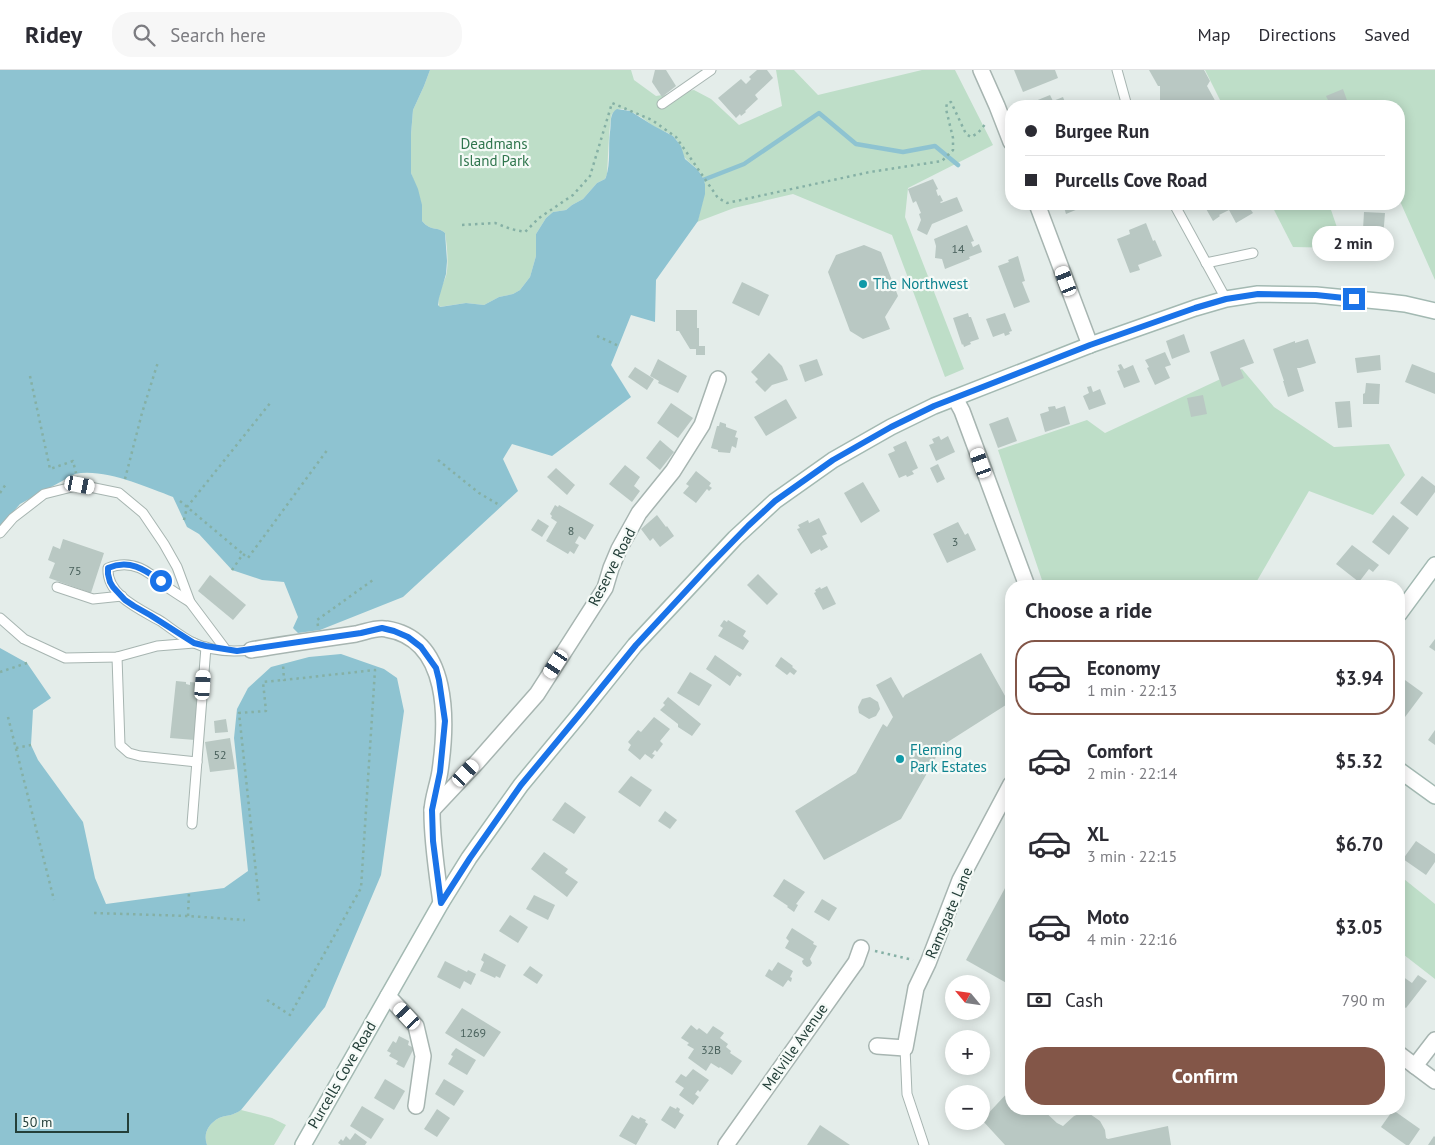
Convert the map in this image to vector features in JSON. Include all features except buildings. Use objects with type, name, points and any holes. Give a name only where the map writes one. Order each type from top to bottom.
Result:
[{"type":"street","points":[[981,70],[1005,127]]},
{"type":"street","points":[[1039,210],[1090,345]]},
{"type":"street","name":"Purcells Cove Road","points":[[303,1145],[441,903],[521,785],[636,645],[735,538],[775,501],[833,460],[891,427],[955,398],[1090,345],[1226,299],[1258,294],[1316,295],[1405,304],[1435,311]]},
{"type":"street","name":"Reserve Road","points":[[432,810],[478,761],[536,694],[605,588],[619,549],[639,513],[673,472],[702,425],[718,379]]},
{"type":"street","points":[[955,398],[962,411],[1025,580]]},
{"type":"street","points":[[1405,606],[1435,564]]},
{"type":"street","points":[[251,650],[361,633],[379,628],[400,633],[421,647],[436,668],[445,721],[440,772],[432,810],[433,841],[441,903]]},
{"type":"street","points":[[1405,774],[1435,796]]},
{"type":"street","name":"Ramsgate Lane","points":[[905,1048],[916,988],[928,964],[960,880],[1005,795]]},
{"type":"street","name":"Melville Avenue","points":[[726,1145],[856,962],[861,948]]},
{"type":"street","points":[[388,996],[416,1026],[423,1056],[416,1106]]},
{"type":"street","points":[[1415,1066],[1435,1040]]},
{"type":"street","points":[[877,1046],[905,1048]]},
{"type":"street","points":[[1405,1058],[1435,1080]]},
{"type":"lane","points":[[662,104],[711,70]]},
{"type":"lane","points":[[1117,70],[1125,100]]},
{"type":"lane","points":[[1177,210],[1226,299]]},
{"type":"lane","points":[[1206,262],[1253,253]]},
{"type":"lane","points":[[0,534],[13,518],[44,494],[80,485],[119,493],[143,512],[154,528],[177,567],[190,602],[226,650]]},
{"type":"lane","points":[[190,602],[138,567],[124,564],[108,568],[110,582],[122,596],[134,606],[194,643],[226,650],[251,650]]},
{"type":"lane","points":[[57,587],[93,599],[122,596]]},
{"type":"lane","points":[[0,618],[24,639],[65,658],[117,658],[157,646],[194,643]]},
{"type":"lane","points":[[192,824],[206,646]]},
{"type":"lane","points":[[117,658],[120,746],[129,753],[140,756],[197,762]]},
{"type":"lane","name":"Ramsgate Lane","points":[[905,1048],[907,1094],[924,1145]]},
{"type":"path","points":[[462,225],[495,223],[525,232],[539,218],[573,195],[590,176],[612,103],[652,120],[676,137],[718,198],[727,203],[870,172],[942,161],[953,150],[953,138],[946,109],[947,103],[951,102],[966,134],[971,137],[982,128],[997,106]]},
{"type":"path","points":[[597,336],[619,346]]},
{"type":"path","points":[[125,479],[158,362]]},
{"type":"path","points":[[30,376],[50,469],[73,461],[76,474]]},
{"type":"path","points":[[184,520],[187,507],[271,402]]},
{"type":"path","points":[[180,501],[248,558],[328,449]]},
{"type":"path","points":[[438,460],[480,493],[501,506]]},
{"type":"path","points":[[0,493],[6,484]]},
{"type":"path","points":[[232,570],[243,554]]},
{"type":"path","points":[[320,630],[317,620],[372,580]]},
{"type":"path","points":[[0,672],[27,663]]},
{"type":"path","points":[[283,664],[284,680]]},
{"type":"path","points":[[259,901],[239,713],[266,711],[263,682],[375,670],[361,888],[290,1015],[267,1000]]},
{"type":"path","points":[[8,717],[54,900]]},
{"type":"path","points":[[16,748],[30,745]]},
{"type":"path","points":[[188,892],[188,916]]},
{"type":"path","points":[[94,914],[188,916],[245,920]]},
{"type":"path","points":[[861,948],[928,964]]},
{"type":"green space","name":"Deadmans Island Park","points":[[430,70],[631,70],[634,80],[656,96],[694,90],[711,99],[739,125],[782,106],[776,70],[794,70],[818,95],[922,70],[955,70],[993,145],[908,188],[905,217],[964,369],[945,377],[892,235],[793,194],[734,208],[697,222],[705,189],[700,173],[685,158],[677,140],[673,136],[634,113],[621,109],[616,110],[611,118],[607,174],[605,179],[597,183],[583,199],[566,210],[553,212],[546,218],[536,234],[536,256],[530,277],[520,290],[513,294],[499,297],[484,305],[466,303],[439,307],[439,295],[446,276],[447,266],[445,233],[428,227],[422,221],[420,199],[411,173],[413,110]]},
{"type":"green space","points":[[1205,70],[1435,70],[1435,280],[1404,210],[1405,100],[1220,100]]},
{"type":"green space","points":[[1274,210],[1331,210],[1344,248],[1293,247]]},
{"type":"green space","points":[[1242,369],[1274,407],[1334,447],[1389,444],[1405,475],[1373,515],[1309,491],[1257,580],[1042,580],[998,450],[1087,420],[1105,433]]},
{"type":"green space","points":[[1405,880],[1435,904],[1435,979],[1405,956]]},
{"type":"green space","points":[[241,1110],[272,1118],[286,1125],[274,1145],[207,1145],[206,1133],[212,1123],[219,1118]]},
{"type":"water","points":[[0,70],[430,70],[413,110],[411,173],[422,205],[422,221],[428,227],[445,233],[447,261],[446,274],[439,298],[438,305],[440,307],[466,303],[484,305],[499,297],[513,294],[520,290],[530,277],[536,256],[536,234],[546,218],[553,212],[566,210],[583,199],[597,183],[605,179],[608,172],[611,119],[613,112],[617,109],[630,111],[673,136],[681,146],[685,159],[702,176],[705,184],[705,194],[698,221],[656,280],[655,322],[631,315],[611,365],[631,397],[552,456],[512,444],[503,459],[518,491],[403,597],[320,630],[298,633],[293,628],[298,617],[284,582],[262,580],[232,570],[199,534],[187,527],[173,497],[138,484],[112,476],[86,473],[75,474],[20,504],[0,527]]},
{"type":"water","points":[[0,648],[27,663],[51,698],[33,710],[31,745],[38,760],[83,822],[95,878],[106,904],[224,888],[248,871],[234,738],[237,709],[248,688],[271,667],[309,657],[341,654],[384,669],[397,678],[404,711],[381,875],[325,1007],[241,1110],[219,1118],[212,1123],[206,1133],[207,1145],[0,1145]]},
{"type":"waterway","points":[[703,180],[744,164],[819,113],[856,144],[903,152],[935,146],[958,165]]},
{"type":"place","name":"The Northwest","points":[[863,284]]},
{"type":"place","name":"Fleming Park Estates","points":[[900,759]]},
{"type":"route","points":[[161,581],[145,570],[131,565],[116,565],[108,568],[110,582],[125,600],[194,643],[226,650],[251,650],[361,633],[379,628],[400,633],[421,647],[436,668],[445,721],[440,772],[432,810],[433,841],[441,903],[521,785],[636,645],[735,538],[775,501],[833,460],[891,427],[934,406],[1090,345],[1195,308],[1226,299],[1258,294],[1316,295],[1354,299]]}]
